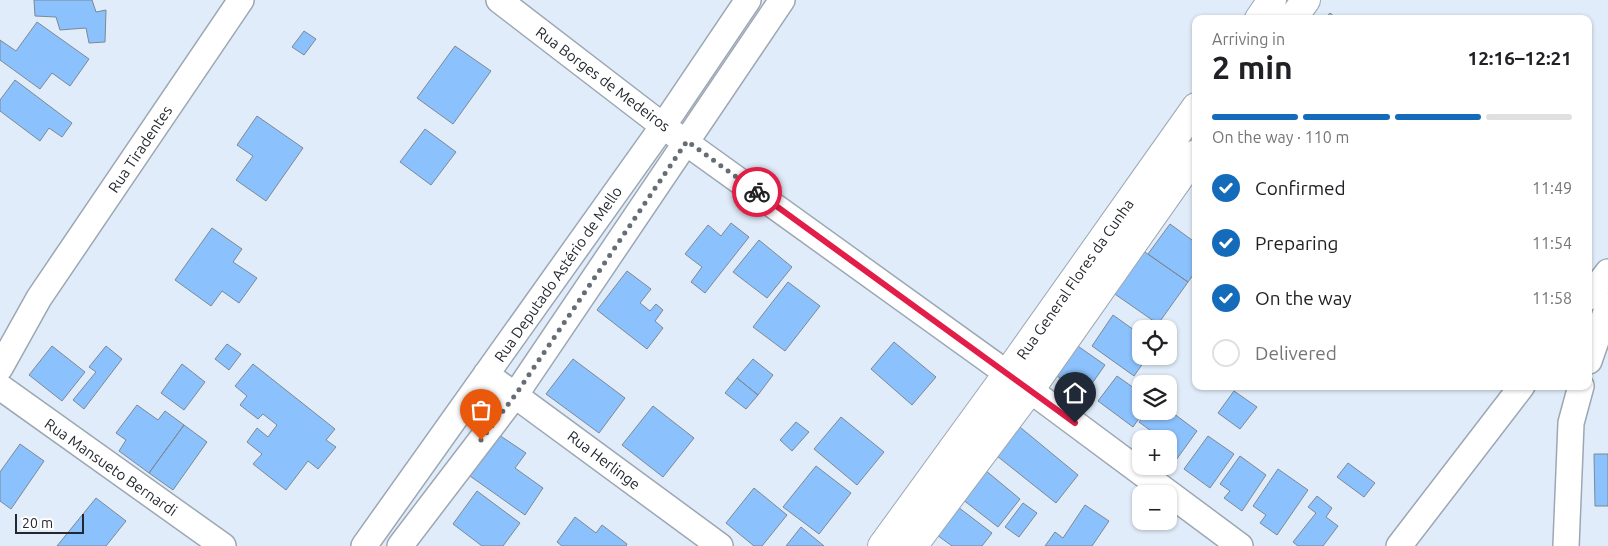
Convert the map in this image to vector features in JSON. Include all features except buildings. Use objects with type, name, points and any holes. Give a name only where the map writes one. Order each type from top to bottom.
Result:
[{"type":"street","name":"Rua Tiradentes","points":[[0,368],[39,298],[241,0]]},
{"type":"street","name":"Rua Borges de Medeiros","points":[[499,0],[663,126],[687,141],[1030,390],[1240,546]]},
{"type":"street","name":"Rua Deputado Astério de Mello","points":[[364,546],[663,126],[748,0]]},
{"type":"street","name":"Rua Deputado Astério de Mello","points":[[400,546],[516,394],[782,0]]},
{"type":"street","points":[[1262,15],[1272,0]]},
{"type":"street","points":[[1295,15],[1306,0]]},
{"type":"street","name":"Rua General Flores da Cunha","points":[[882,546],[1008,374],[1192,113]]},
{"type":"street","name":"Rua General Flores da Cunha","points":[[913,546],[1030,390],[1192,160]]},
{"type":"street","points":[[1592,294],[1607,276]]},
{"type":"street","name":"Rua Tiradentes","points":[[0,335],[39,298]]},
{"type":"street","points":[[1592,305],[1608,300]]},
{"type":"street","points":[[1592,353],[1608,306]]},
{"type":"street","name":"Rua Herlinge","points":[[486,374],[516,394],[720,546]]},
{"type":"street","name":"Rua Mansueto Bernardi","points":[[0,388],[223,546]]},
{"type":"street","points":[[1398,546],[1519,390]]},
{"type":"street","points":[[1566,546],[1571,423],[1580,390]]},
{"type":"way so far","points":[[481,440],[516,394],[687,141],[757,192]]},
{"type":"route","points":[[757,192],[1075,423]]}]
